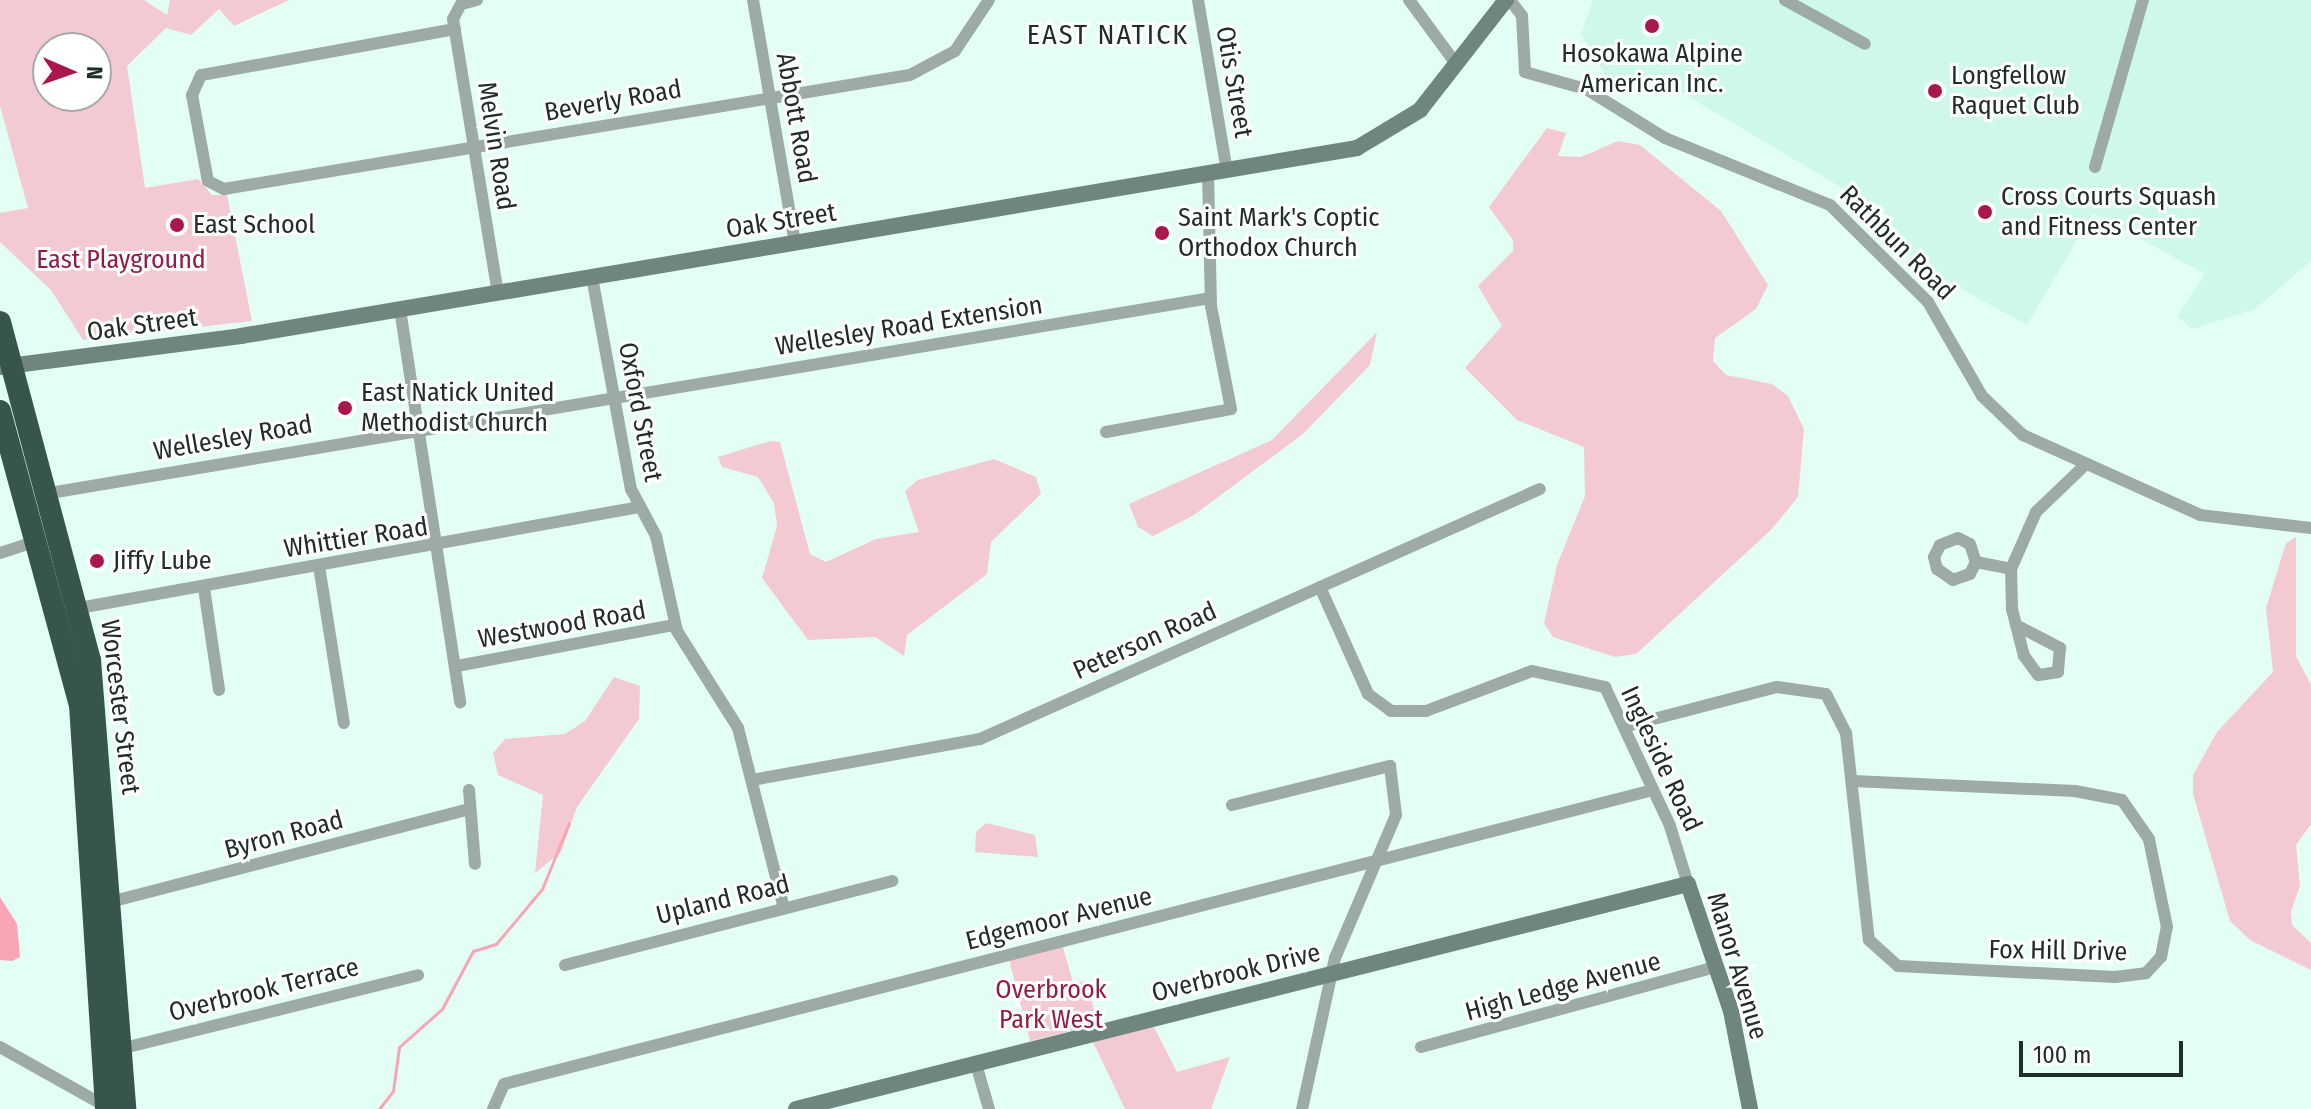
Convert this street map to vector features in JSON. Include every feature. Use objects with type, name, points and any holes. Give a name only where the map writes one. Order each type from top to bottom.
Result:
[{"type":"highway","name":"Worcester Street","points":[[0,322],[7,367],[50,493],[79,608],[98,720],[120,1049],[112,1108]]},
{"type":"highway","name":"Worcester Street","points":[[0,411],[38,541],[81,720],[112,1108]]},
{"type":"main road","name":"Oak Street","points":[[7,367],[498,293],[1227,171],[1372,143],[1410,120],[1508,0]]},
{"type":"main road","name":"Manor Avenue","points":[[1688,884],[1716,967],[1750,1109]]},
{"type":"main road","name":"Overbrook Drive","points":[[796,1109],[822,1106],[976,1064],[1688,884]]},
{"type":"street","name":"Melvin Road","points":[[477,0],[457,8],[455,29],[498,293]]},
{"type":"street","name":"Abbott Road","points":[[753,0],[795,243]]},
{"type":"street","name":"Beverly Road","points":[[455,29],[195,80],[195,118],[212,185],[474,147],[923,70],[965,41],[989,0]]},
{"type":"street","name":"Otis Street","points":[[1198,0],[1227,171]]},
{"type":"street","points":[[1409,0],[1457,65]]},
{"type":"street","name":"Rathbun Road","points":[[1508,0],[1522,16],[1525,72],[1586,89],[1665,138],[1820,197],[1928,302],[1993,411],[2083,467],[2200,515],[2311,528]]},
{"type":"street","points":[[1785,0],[1865,44]]},
{"type":"street","points":[[2095,167],[2143,0]]},
{"type":"street","points":[[1106,432],[1231,409],[1210,298],[1208,174]]},
{"type":"street","name":"Oxford Street","points":[[592,277],[614,397],[639,507],[656,536],[674,625],[731,711],[784,908]]},
{"type":"street","name":"Wellesley Road Extension","points":[[614,397],[1210,298]]},
{"type":"street","points":[[400,309],[457,666],[460,702]]},
{"type":"street","name":"Wellesley Road","points":[[50,493],[614,397]]},
{"type":"street","points":[[2016,625],[2060,648],[2058,672],[2033,671],[2016,625],[2011,569],[2036,512],[2083,467]]},
{"type":"street","name":"Peterson Road","points":[[752,780],[825,761],[965,744],[1540,489]]},
{"type":"street","name":"Whittier Road","points":[[79,608],[438,547],[639,507]]},
{"type":"street","points":[[0,553],[38,541]]},
{"type":"street","points":[[1976,562],[2011,569]]},
{"type":"street","points":[[319,566],[344,723]]},
{"type":"street","name":"Ingleside Road","points":[[1320,587],[1368,694],[1391,711],[1426,711],[1508,676],[1545,671],[1598,682],[1627,726],[1688,884]]},
{"type":"street","points":[[204,588],[219,690]]},
{"type":"street","name":"Westwood Road","points":[[457,666],[674,625]]},
{"type":"street","name":"Fox Hill Drive","points":[[1627,726],[1777,687],[1811,687],[1839,710],[1853,781],[1869,940],[1884,959],[1953,971],[2115,977],[2146,973],[2161,957],[2167,927],[2149,839],[2122,800],[2075,791],[1853,781]]},
{"type":"street","points":[[1232,805],[1390,766],[1396,815],[1332,973],[1302,1109]]},
{"type":"street","points":[[469,790],[475,864]]},
{"type":"street","name":"Edgemoor Avenue","points":[[493,1109],[504,1084],[1653,790]]},
{"type":"street","name":"Byron Road","points":[[110,902],[469,809]]},
{"type":"street","name":"Upland Road","points":[[565,965],[892,881]]},
{"type":"street","name":"High Ledge Avenue","points":[[1421,1047],[1716,967]]},
{"type":"street","name":"Overbrook Terrace","points":[[120,1049],[418,975]]},
{"type":"street","points":[[0,1047],[112,1108]]},
{"type":"street","points":[[976,1064],[989,1109]]},
{"type":"shaded area","points":[[1593,0],[2311,0],[2311,261],[2255,309],[2192,329],[2177,316],[2205,274],[2093,213],[2027,325],[1913,262],[1886,214],[1659,79],[1631,87],[1608,79],[1581,35]]},
{"type":"shaded area","points":[[0,897],[17,924],[20,957],[12,961],[0,960]]},
{"type":"green space","name":"East Playground","points":[[0,0],[144,0],[167,15],[170,0],[289,0],[234,26],[219,9],[191,35],[166,28],[127,66],[145,188],[198,179],[212,195],[227,195],[252,321],[83,340],[51,290],[0,242],[0,213],[28,208],[0,106]]},
{"type":"green space","points":[[1547,128],[1566,133],[1558,156],[1581,157],[1618,141],[1640,145],[1721,211],[1768,285],[1756,309],[1715,338],[1713,361],[1726,375],[1772,384],[1788,396],[1804,429],[1798,497],[1771,530],[1636,654],[1615,657],[1553,637],[1544,623],[1557,565],[1585,496],[1584,447],[1517,420],[1465,368],[1502,326],[1478,286],[1513,251],[1513,240],[1489,207]]},
{"type":"green space","points":[[1377,332],[1370,365],[1303,434],[1194,515],[1153,536],[1138,527],[1129,504],[1272,440]]},
{"type":"green space","points":[[770,441],[780,442],[810,554],[826,562],[876,539],[919,532],[905,491],[918,480],[994,459],[1036,477],[1041,494],[991,542],[987,574],[907,635],[904,656],[875,637],[808,640],[762,578],[777,526],[774,503],[758,477],[722,467],[718,457]]},
{"type":"green space","points":[[2296,537],[2296,656],[2311,685],[2311,824],[2296,845],[2300,885],[2291,912],[2292,925],[2311,943],[2311,970],[2250,940],[2230,921],[2193,794],[2193,775],[2217,732],[2273,672],[2266,608],[2286,543]]},
{"type":"green space","points":[[614,677],[640,686],[639,719],[577,807],[561,852],[535,873],[543,795],[498,775],[493,753],[505,739],[565,734],[585,721]]},
{"type":"green space","points":[[986,823],[1035,835],[1038,857],[975,852],[976,832]]},
{"type":"green space","name":"Overbrook Park West","points":[[1063,947],[1073,983],[1086,981],[1098,1024],[1030,1041],[1009,959]]},
{"type":"green space","points":[[1154,1027],[1177,1072],[1230,1057],[1211,1109],[1125,1109],[1093,1042]]},
{"type":"waterway","points":[[379,1109],[393,1091],[399,1047],[442,1009],[473,951],[496,944],[542,889],[569,823]]},
{"type":"place","name":"Hosokawa Alpine American Inc.","points":[[1652,26]]},
{"type":"place","name":"Longfellow Raquet Club","points":[[1935,91]]},
{"type":"place","name":"Cross Courts Squash and Fitness Center","points":[[1985,212]]},
{"type":"place","name":"East School","points":[[177,225]]},
{"type":"place","name":"Saint Mark's Coptic Orthodox Church","points":[[1162,233]]},
{"type":"place","name":"East Natick United Methodist Church","points":[[345,408]]},
{"type":"place","name":"Jiffy Lube","points":[[97,561]]},
{"type":"district","name":"EAST NATICK","points":[[1108,35]]}]
